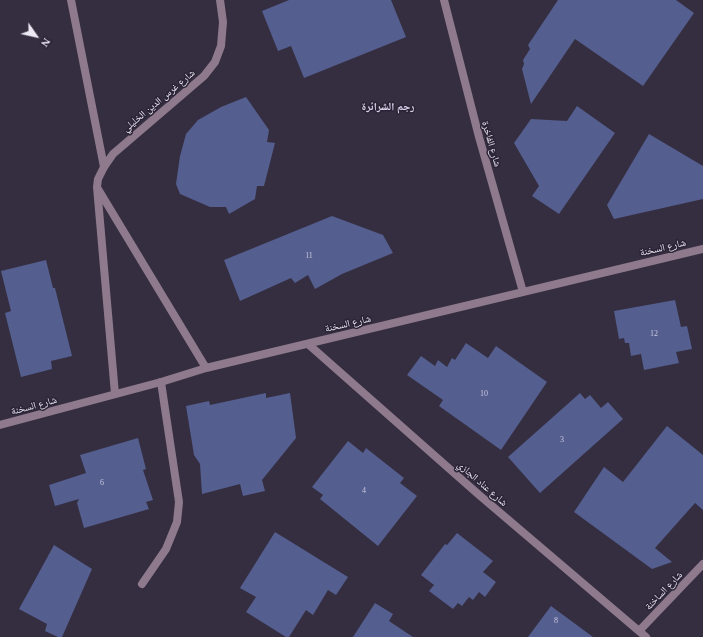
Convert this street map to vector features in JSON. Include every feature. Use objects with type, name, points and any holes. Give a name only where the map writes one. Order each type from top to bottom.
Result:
[{"type":"street","points":[[71,0],[104,167]]},
{"type":"street","name":"شارع غرس الدين الخليلي","points":[[115,394],[97,187],[98,179],[113,154],[121,146],[204,76],[215,62],[221,46],[223,22],[220,0]]},
{"type":"street","name":"شارع الفاخرة","points":[[444,0],[479,137],[523,292]]},
{"type":"street","points":[[97,187],[206,368]]},
{"type":"street","name":"شارع السخنة","points":[[0,425],[161,382],[206,368],[703,249]]},
{"type":"street","name":"شارع عناد الجازي","points":[[308,344],[478,494],[646,637]]},
{"type":"street","points":[[142,584],[166,549],[177,522],[179,502],[161,382]]},
{"type":"street","name":"شارع الساخنة","points":[[639,631],[703,564]]},
{"type":"building","points":[[289,0],[391,0],[406,37],[304,78],[291,46],[278,51],[262,11]]},
{"type":"building","points":[[558,0],[676,0],[694,13],[643,86],[575,39],[531,104],[522,69],[524,64],[523,60],[530,49],[528,45]]},
{"type":"building","points":[[246,97],[269,130],[267,142],[275,143],[264,186],[257,186],[255,199],[229,214],[226,207],[210,207],[180,194],[176,184],[180,156],[186,134],[198,120],[221,107]]},
{"type":"building","points":[[577,106],[615,133],[559,214],[532,196],[539,186],[514,143],[531,119],[567,121]]},
{"type":"building","points":[[649,134],[703,166],[703,199],[614,219],[607,205]]},
{"type":"building","points":[[332,216],[383,235],[393,253],[342,274],[315,289],[308,275],[295,283],[291,278],[240,301],[224,260]]},
{"type":"building","points":[[46,260],[53,288],[55,288],[72,356],[51,361],[52,369],[21,377],[5,313],[11,311],[1,271]]},
{"type":"building","points":[[675,300],[681,327],[687,326],[692,349],[676,352],[679,363],[644,370],[641,354],[631,356],[629,343],[625,343],[624,338],[619,339],[614,311]]},
{"type":"building","points":[[466,343],[488,358],[496,346],[547,382],[501,450],[439,406],[443,400],[407,375],[421,356],[435,366],[438,360],[447,367],[452,358],[455,360]]},
{"type":"building","points":[[266,393],[266,398],[290,393],[296,438],[262,480],[265,491],[243,496],[240,484],[202,494],[200,464],[194,455],[186,406],[209,401],[210,405]]},
{"type":"building","points":[[580,393],[585,399],[590,395],[601,408],[608,402],[623,419],[540,493],[508,457]]},
{"type":"building","points":[[667,426],[703,455],[703,510],[695,503],[655,548],[672,562],[652,569],[574,512],[604,467],[623,482]]},
{"type":"building","points":[[138,438],[146,469],[143,470],[153,500],[146,502],[149,509],[84,528],[77,503],[79,499],[55,506],[49,485],[86,473],[80,455]]},
{"type":"building","points":[[348,441],[363,453],[366,448],[404,478],[400,483],[417,496],[378,546],[320,499],[323,495],[312,487]]},
{"type":"building","points":[[275,532],[348,577],[336,595],[328,590],[313,615],[306,610],[289,637],[286,637],[246,612],[256,597],[240,588]]},
{"type":"building","points":[[457,533],[493,561],[483,572],[496,582],[485,597],[479,592],[473,600],[469,597],[462,606],[458,603],[453,609],[429,591],[434,585],[421,575],[445,544],[447,545]]},
{"type":"building","points":[[54,545],[92,569],[62,637],[58,637],[45,631],[47,624],[19,609]]},
{"type":"building","points":[[375,603],[393,614],[389,621],[413,637],[353,637]]},
{"type":"building","points":[[551,606],[593,637],[528,637]]},
{"type":"district","name":"رجم الشرائرة","points":[[388,107]]}]
